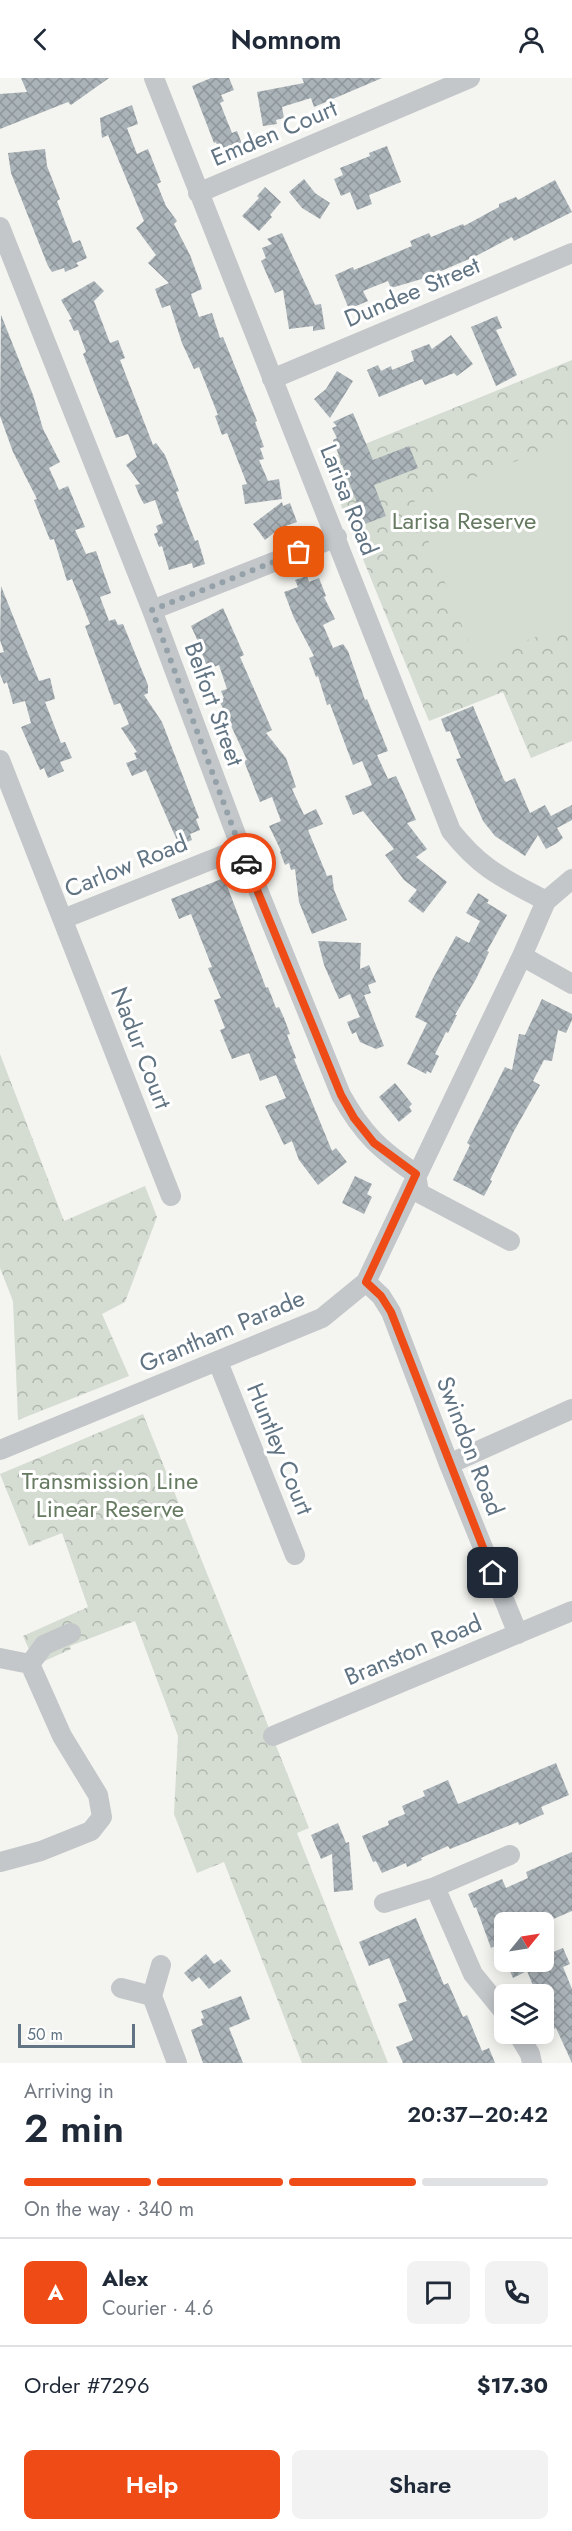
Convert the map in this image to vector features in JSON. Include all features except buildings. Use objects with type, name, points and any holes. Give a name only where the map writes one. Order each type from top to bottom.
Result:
[{"type":"street","name":"Larisa Road","points":[[154,78],[452,831],[470,855],[490,872],[546,901]]},
{"type":"street","name":"Emden Court","points":[[198,194],[470,78]]},
{"type":"street","name":"Belfort Street","points":[[0,227],[152,610],[241,848],[341,1095],[354,1118],[374,1143],[416,1174]]},
{"type":"street","name":"Dundee Street","points":[[272,379],[572,253]]},
{"type":"street","points":[[152,610],[337,537]]},
{"type":"street","name":"Nadur Court","points":[[0,760],[171,1196]]},
{"type":"street","name":"Carlow Road","points":[[63,918],[241,848]]},
{"type":"street","name":"Grantham Parade","points":[[0,1450],[322,1318],[366,1282],[546,901],[572,879]]},
{"type":"street","points":[[522,956],[572,984]]},
{"type":"street","points":[[416,1174],[419,1193],[510,1241]]},
{"type":"street","name":"Swindon Road","points":[[366,1282],[381,1296],[391,1312],[449,1464],[518,1634]]},
{"type":"street","name":"Huntley Court","points":[[218,1362],[295,1555]]},
{"type":"street","points":[[449,1464],[572,1409]]},
{"type":"street","name":"Branston Road","points":[[273,1736],[572,1611]]},
{"type":"street","points":[[30,1664],[44,1645],[71,1633]]},
{"type":"street","points":[[0,1658],[30,1664]]},
{"type":"street","points":[[0,1862],[41,1851],[91,1831],[102,1817],[98,1795],[62,1736],[30,1664]]},
{"type":"street","points":[[384,1904],[435,1887],[510,1855]]},
{"type":"street","points":[[435,1887],[473,1974],[494,2000]]},
{"type":"street","points":[[161,1965],[152,1996],[177,2063]]},
{"type":"street","points":[[121,1988],[152,1996]]},
{"type":"street","points":[[524,2044],[532,2063]]},
{"type":"green space","name":"Larisa Reserve","points":[[572,360],[572,741],[531,758],[503,692],[429,721],[323,461]]},
{"type":"green space","points":[[572,439],[572,622],[476,661],[413,502]]},
{"type":"green space","name":"Transmission Line Linear Reserve","points":[[0,1054],[64,1221],[145,1186],[157,1217],[125,1302],[102,1314],[129,1376],[18,1420],[13,1301],[0,1268]]},
{"type":"green space","name":"Transmission Line Linear Reserve","points":[[143,1414],[309,1828],[297,1833],[388,2063],[302,2063],[224,1862],[197,1873],[174,1814],[178,1736],[135,1621],[70,1646],[71,1649],[36,1665],[23,1636],[88,1607],[62,1533],[29,1546],[0,1474]]},
{"type":"way so far","points":[[246,863],[152,610],[299,552]]},
{"type":"route","points":[[246,863],[341,1095],[354,1118],[374,1143],[416,1174],[366,1282],[381,1296],[391,1312],[493,1573]]}]
